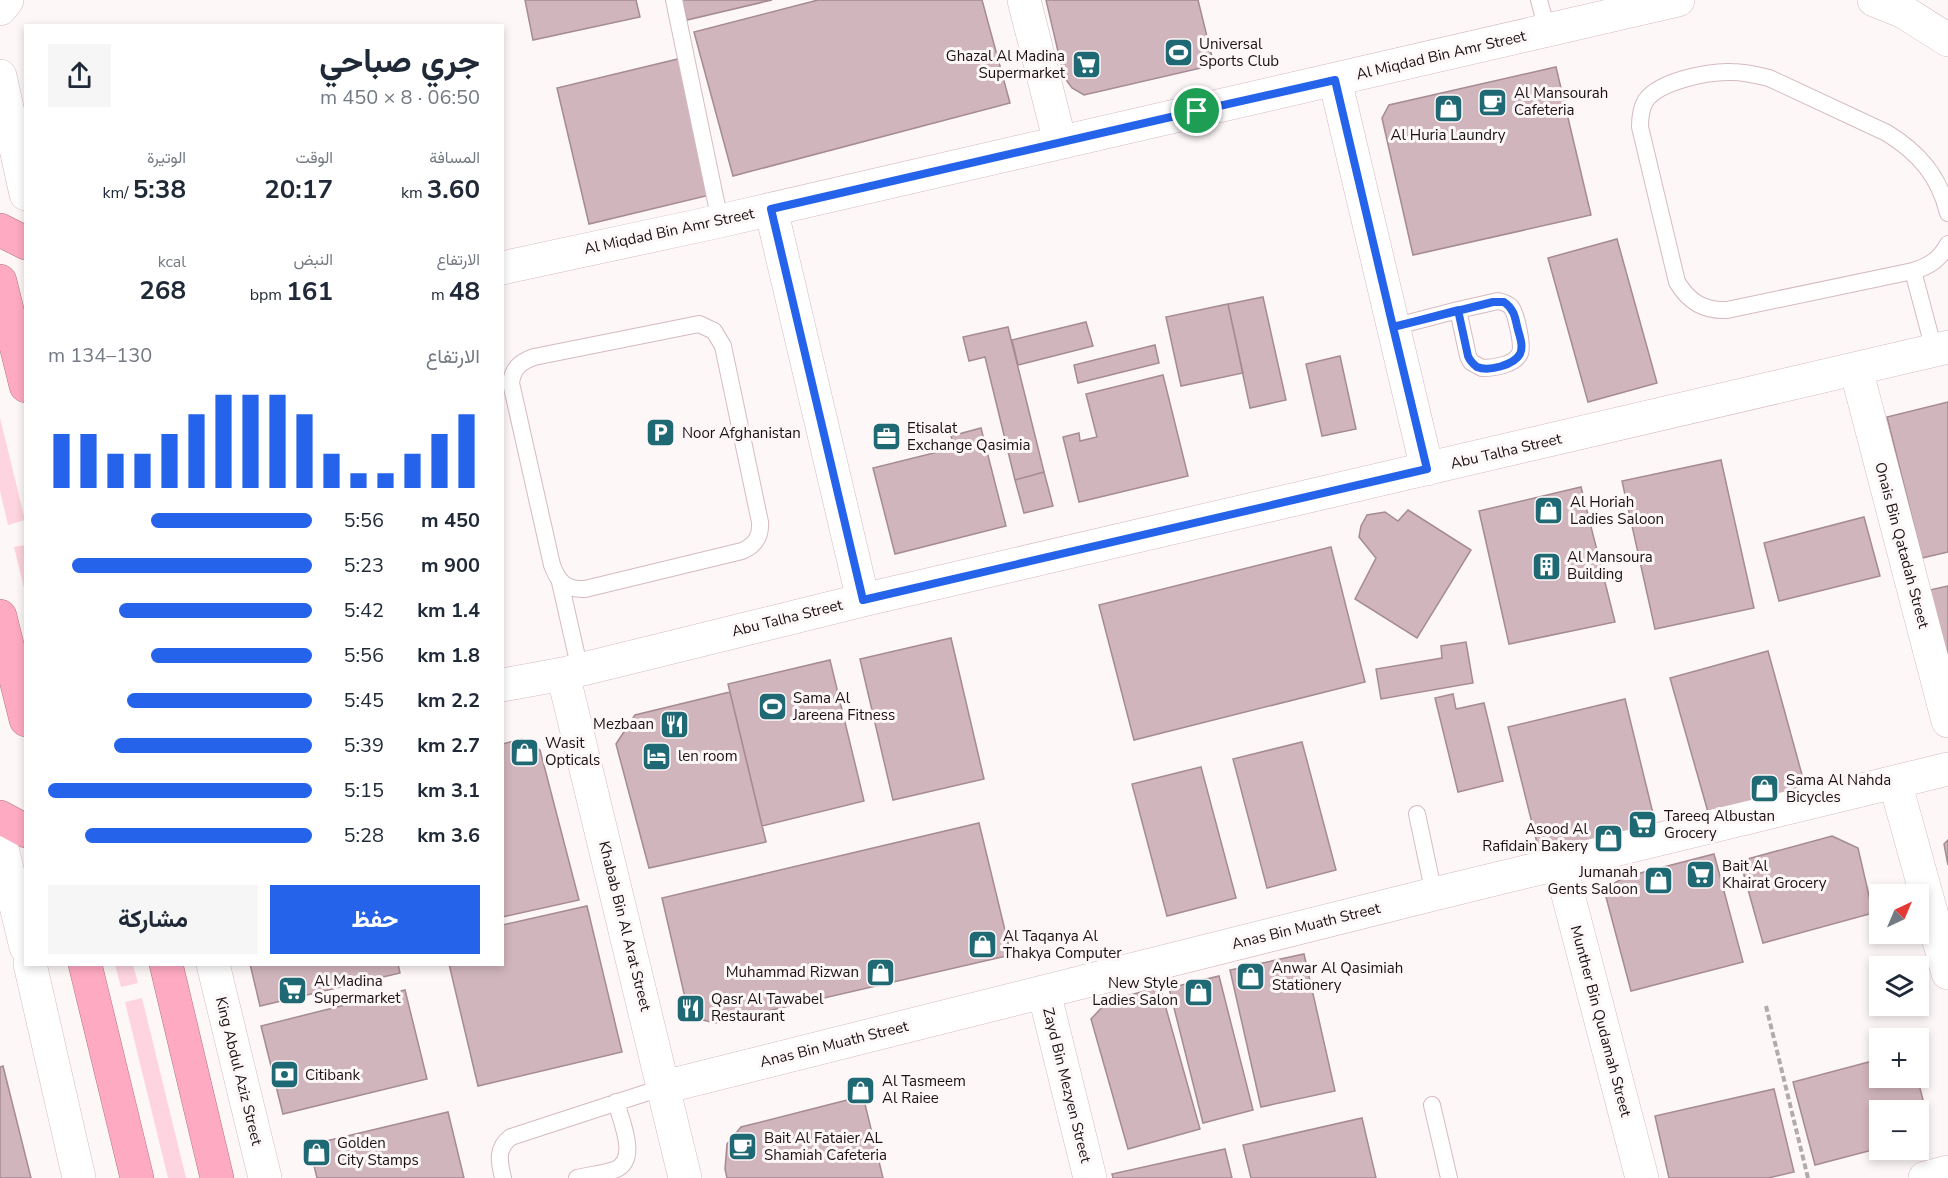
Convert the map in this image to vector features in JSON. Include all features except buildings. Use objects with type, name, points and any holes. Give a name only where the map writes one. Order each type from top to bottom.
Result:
[{"type":"highway","points":[[0,230],[24,242]]},
{"type":"highway","points":[[0,281],[24,378]]},
{"type":"highway","points":[[0,616],[24,712]]},
{"type":"highway","points":[[0,817],[24,830]]},
{"type":"highway","points":[[85,966],[128,1170]]},
{"type":"highway","points":[[166,966],[217,1178]]},
{"type":"street","points":[[0,9],[7,0]]},
{"type":"street","points":[[1024,0],[1060,142]]},
{"type":"street","name":"Al Miqdad Bin Amr Street","points":[[504,268],[720,221],[1335,80],[1543,15],[1678,0]]},
{"type":"street","points":[[1875,0],[1904,12],[1948,40]]},
{"type":"street","points":[[0,76],[24,185]]},
{"type":"street","points":[[1335,80],[1427,469]]},
{"type":"street","points":[[771,209],[863,600]]},
{"type":"street","name":"Abu Talha Street","points":[[504,685],[572,672],[863,600],[1941,349]]},
{"type":"street","name":"Onais Bin Qatadah Street","points":[[1856,369],[1948,721]]},
{"type":"street","name":"Khabab Bin Al Arat Street","points":[[572,672],[685,1178]]},
{"type":"street","name":"Anas Bin Muath Street","points":[[664,1087],[1434,894],[1948,769]]},
{"type":"street","points":[[1895,782],[1948,973]]},
{"type":"street","points":[[0,840],[24,939]]},
{"type":"street","name":"Munther Bin Qudamah Street","points":[[1560,864],[1642,1178]]},
{"type":"street","points":[[30,966],[80,1178]]},
{"type":"street","name":"King Abdul Aziz Street","points":[[213,966],[265,1178]]},
{"type":"street","name":"Zayd Bin Mezyen Street","points":[[1044,992],[1090,1178]]},
{"type":"street","points":[[1925,1178],[1948,1172]]},
{"type":"lane","points":[[674,0],[720,221]]},
{"type":"lane","points":[[1948,213],[1937,182],[1927,167],[1902,143],[1887,133],[1769,78],[1751,73],[1717,72],[1665,86],[1654,92],[1645,102],[1640,114],[1640,127],[1677,282],[1692,302],[1703,307],[1727,310],[1926,268],[1936,261],[1948,244]]},
{"type":"lane","points":[[1913,271],[1941,349]]},
{"type":"lane","points":[[1393,327],[1458,310],[1498,301],[1509,305],[1513,310],[1521,340],[1520,353],[1512,362],[1489,368],[1476,366],[1468,356],[1458,310]]},
{"type":"lane","points":[[560,582],[567,587],[585,589],[742,551],[755,543],[759,537],[760,522],[723,346],[714,331],[707,326],[690,325],[534,357],[520,363],[514,369],[511,383],[552,565],[560,582],[572,672]]},
{"type":"lane","points":[[1417,814],[1434,894]]},
{"type":"lane","points":[[503,1178],[499,1157],[502,1145],[511,1137],[664,1087]]},
{"type":"lane","points":[[577,1178],[614,1170],[622,1166],[626,1160],[629,1152],[616,1102]]},
{"type":"lane","points":[[1432,1105],[1449,1178]]},
{"type":"path","points":[[1766,1006],[1808,1178]]},
{"type":"shaded area","points":[[0,418],[24,520],[8,525],[0,491]]},
{"type":"shaded area","points":[[24,545],[24,588],[14,547]]},
{"type":"shaded area","points":[[115,966],[133,966],[138,983],[121,987]]},
{"type":"shaded area","points":[[142,998],[186,1178],[168,1178],[125,1002]]},
{"type":"place","name":"Universal Sports Club","points":[[1178,53]]},
{"type":"place","name":"Ghazal Al Madina Supermarket","points":[[1086,65]]},
{"type":"place","name":"Al Mansourah Cafeteria","points":[[1493,102]]},
{"type":"place","name":"Al Huria Laundry","points":[[1448,108]]},
{"type":"place","name":"Noor Afghanistan","points":[[661,433]]},
{"type":"place","name":"Etisalat Exchange Qasimia","points":[[886,437]]},
{"type":"place","name":"Al Horiah Ladies Saloon","points":[[1549,511]]},
{"type":"place","name":"Al Mansoura Building","points":[[1546,566]]},
{"type":"place","name":"Sama Al Jareena Fitness","points":[[772,707]]},
{"type":"place","name":"Mezbaan","points":[[675,724]]},
{"type":"place","name":"Wasit Opticals","points":[[524,752]]},
{"type":"place","name":"len room","points":[[657,756]]},
{"type":"place","name":"Sama Al Nahda Bicycles","points":[[1765,789]]},
{"type":"place","name":"Tareeq Albustan Grocery","points":[[1643,825]]},
{"type":"place","name":"Asood Al Rafidain Bakery","points":[[1609,838]]},
{"type":"place","name":"Bait Al Khairat Grocery","points":[[1701,875]]},
{"type":"place","name":"Jumanah Gents Saloon","points":[[1659,881]]},
{"type":"place","name":"Al Taqanya Al Thakya Computer","points":[[982,945]]},
{"type":"place","name":"Muhammad Rizwan","points":[[880,972]]},
{"type":"place","name":"Anwar Al Qasimiah Stationery","points":[[1251,977]]},
{"type":"place","name":"Al Madina Supermarket","points":[[293,990]]},
{"type":"place","name":"New Style Ladies Salon","points":[[1199,992]]},
{"type":"place","name":"Qasr Al Tawabel Restaurant","points":[[690,1008]]},
{"type":"place","name":"Citibank","points":[[284,1075]]},
{"type":"place","name":"Al Tasmeem Al Raiee","points":[[861,1090]]},
{"type":"place","name":"Bait Al Fataier AL Shamiah Cafeteria","points":[[743,1147]]},
{"type":"place","name":"Golden City Stamps","points":[[316,1152]]},
{"type":"route","points":[[1197,111],[771,209],[863,600],[1427,469],[1393,327],[1458,310],[1468,356],[1476,366],[1489,368],[1512,362],[1520,353],[1521,340],[1513,310],[1504,302],[1493,302],[1458,310],[1393,327],[1335,80],[1197,111]]}]
